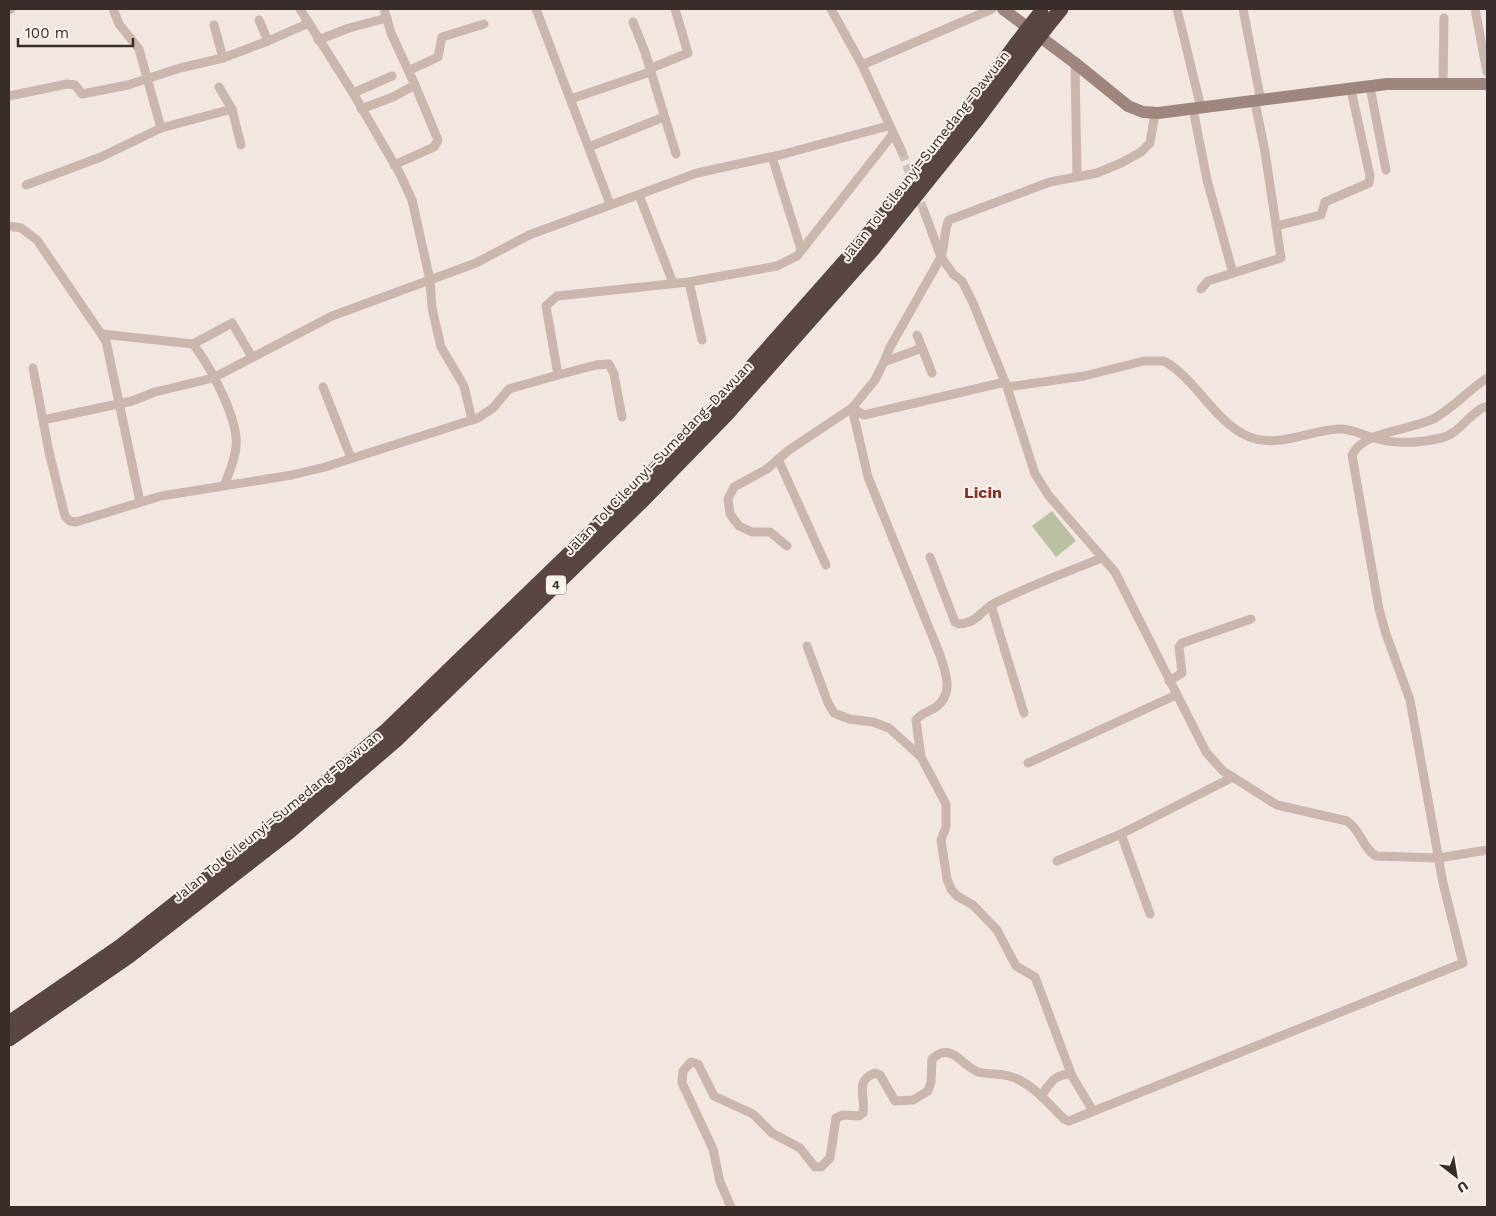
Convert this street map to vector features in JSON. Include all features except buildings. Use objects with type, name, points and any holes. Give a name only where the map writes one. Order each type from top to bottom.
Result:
[{"type":"highway","name":"Jalan Tol Cileunyi–Sumedang–Dawuan","points":[[9,1023],[121,946],[296,807],[386,730],[634,491],[717,406],[862,242],[1049,13]]},
{"type":"highway","name":"Jalan Tol Cileunyi–Sumedang–Dawuan","points":[[9,1039],[129,956],[297,824],[396,740],[629,514],[726,415],[872,250],[978,118],[1022,47]]},
{"type":"street","points":[[113,9],[119,24],[139,49],[161,128]]},
{"type":"street","points":[[300,9],[353,93],[407,187],[416,212],[430,280],[432,308],[441,347],[464,386],[472,420]]},
{"type":"street","points":[[384,9],[391,33],[410,70],[438,140],[434,147],[394,166]]},
{"type":"street","points":[[536,9],[610,204]]},
{"type":"street","points":[[571,99],[650,70],[688,53],[675,9]]},
{"type":"street","points":[[831,9],[862,65],[902,152]]},
{"type":"street","points":[[862,65],[992,9]]},
{"type":"street","points":[[1003,9],[1075,62],[1128,106],[1143,112],[1155,113],[1197,109],[1387,84],[1487,84]]},
{"type":"street","points":[[1177,9],[1197,109],[1207,180],[1233,273]]},
{"type":"street","points":[[1201,289],[1206,282],[1280,259],[1258,101],[1259,79],[1244,9]]},
{"type":"street","points":[[1475,9],[1487,72]]},
{"type":"street","points":[[318,40],[349,28],[387,18]]},
{"type":"street","points":[[1443,85],[1444,18]]},
{"type":"street","points":[[259,20],[268,42]]},
{"type":"street","points":[[633,22],[676,154]]},
{"type":"street","points":[[9,96],[70,84],[85,94],[147,80],[180,68],[223,58],[268,42],[309,23]]},
{"type":"street","points":[[410,70],[438,57],[442,37],[484,24]]},
{"type":"street","points":[[214,25],[223,58]]},
{"type":"street","points":[[1075,62],[1077,176]]},
{"type":"street","points":[[353,93],[392,76]]},
{"type":"street","points":[[361,109],[393,97],[415,85]]},
{"type":"street","points":[[218,87],[232,109],[241,145]]},
{"type":"street","points":[[1370,87],[1386,170]]},
{"type":"street","points":[[1276,226],[1321,215],[1325,202],[1369,184],[1370,176],[1351,90]]},
{"type":"street","points":[[26,185],[101,157],[161,128],[232,109]]},
{"type":"street","points":[[787,546],[770,532],[752,532],[739,526],[730,514],[728,499],[734,488],[852,408],[875,380],[889,349],[941,257],[946,242],[946,225],[949,220],[1050,182],[1097,173],[1144,150],[1152,138],[1155,113]]},
{"type":"street","points":[[589,147],[664,117]]},
{"type":"street","points":[[43,420],[118,404],[155,392],[213,378],[332,316],[476,263],[529,234],[716,167],[891,130]]},
{"type":"street","points":[[558,375],[546,306],[553,298],[560,295],[606,289],[689,282],[777,266],[788,262],[801,249],[891,130]]},
{"type":"street","points":[[772,156],[801,249]]},
{"type":"street","points":[[640,195],[673,284]]},
{"type":"street","points":[[924,210],[941,257],[953,274],[964,283],[1006,384],[1029,462],[1035,474],[1050,496],[1114,572],[1206,752],[1218,767],[1278,805],[1347,822],[1354,826],[1369,852],[1376,856],[1439,858],[1487,850]]},
{"type":"street","points":[[9,226],[21,228],[37,240],[102,334],[111,360],[118,404],[140,502]]},
{"type":"street","points":[[689,282],[702,340]]},
{"type":"street","points":[[102,334],[193,344],[232,323],[252,357]]},
{"type":"street","points":[[917,335],[932,373]]},
{"type":"street","points":[[193,344],[213,378],[228,410],[236,434],[235,454],[225,484]]},
{"type":"street","points":[[884,362],[922,348]]},
{"type":"street","points":[[852,408],[864,415],[1006,384],[1084,376],[1144,361],[1156,360],[1169,364],[1228,422],[1243,434],[1258,440],[1276,442],[1337,429],[1350,429],[1373,438],[1397,442],[1442,438],[1453,432],[1480,408],[1487,406]]},
{"type":"street","points":[[32,368],[49,452],[65,516],[68,520],[76,522],[140,502],[225,484],[292,475],[351,458],[482,417],[493,408],[509,389],[596,365],[609,364],[614,374],[622,417]]},
{"type":"street","points":[[731,1207],[720,1182],[713,1149],[682,1084],[683,1071],[691,1062],[698,1064],[714,1096],[753,1114],[772,1133],[800,1148],[812,1164],[818,1167],[826,1165],[830,1158],[836,1118],[842,1115],[859,1116],[863,1113],[862,1084],[865,1079],[875,1073],[880,1075],[895,1101],[913,1100],[928,1091],[931,1082],[932,1059],[942,1052],[951,1052],[972,1068],[987,1074],[1008,1076],[1018,1080],[1041,1096],[1065,1121],[1463,963],[1443,883],[1410,700],[1382,620],[1352,461],[1355,449],[1373,438],[1434,418],[1487,378]]},
{"type":"street","points":[[323,387],[351,458]]},
{"type":"street","points":[[852,408],[868,476],[940,655],[947,680],[946,694],[943,701],[916,720],[921,756],[946,804],[946,827],[941,840],[947,879],[951,889],[957,896],[973,905],[997,930],[1016,966],[1035,977],[1071,1074],[1093,1111]]},
{"type":"street","points":[[778,459],[826,565]]},
{"type":"street","points":[[930,557],[956,623],[965,624],[977,619],[991,605],[1102,558]]},
{"type":"street","points":[[991,605],[1024,712]]},
{"type":"street","points":[[1169,681],[1182,673],[1179,647],[1182,643],[1251,619]]},
{"type":"street","points":[[807,646],[828,703],[834,713],[849,719],[873,722],[889,728],[921,756]]},
{"type":"street","points":[[1028,762],[1176,695]]},
{"type":"street","points":[[1057,861],[1121,834],[1190,801],[1233,777]]},
{"type":"street","points":[[1121,834],[1150,914]]},
{"type":"street","points":[[1041,1096],[1059,1075],[1071,1074]]},
{"type":"green space","points":[[1052,511],[1076,541],[1056,557],[1032,526]]},
{"type":"tunnel","points":[[902,152],[924,211]]},
{"type":"district","name":"Licin","points":[[983,492]]}]
